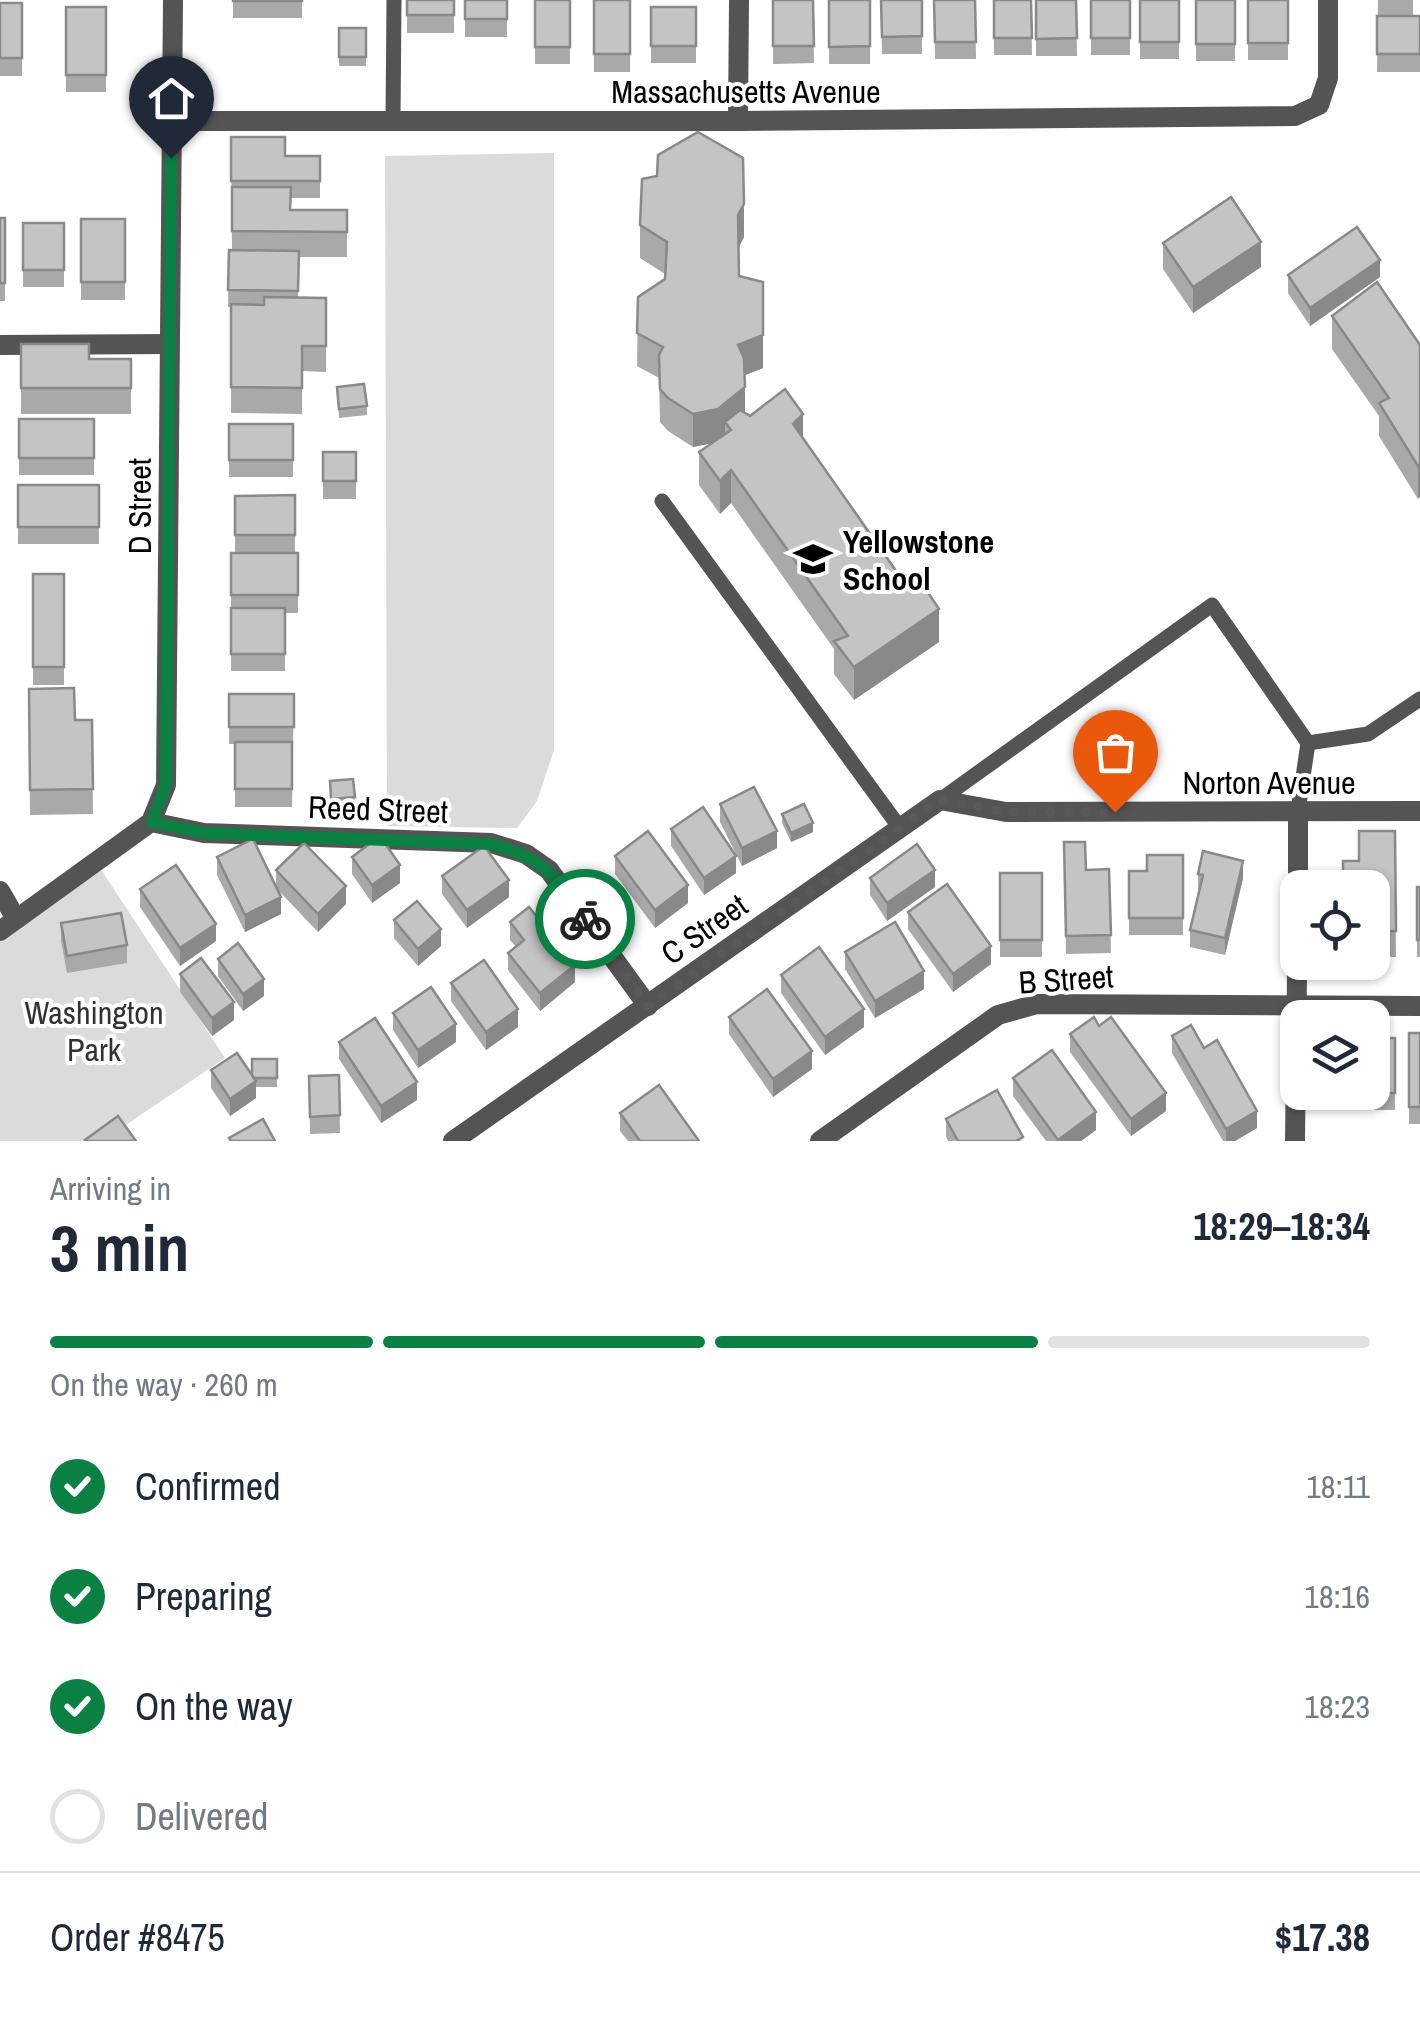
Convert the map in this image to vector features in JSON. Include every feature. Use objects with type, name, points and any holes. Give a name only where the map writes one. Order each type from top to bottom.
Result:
[{"type":"street","name":"D Street","points":[[152,822],[166,784],[173,0]]},
{"type":"street","points":[[738,122],[740,0]]},
{"type":"street","name":"Massachusetts Avenue","points":[[171,121],[738,122],[1295,116],[1318,105],[1328,78],[1328,0]]},
{"type":"street","points":[[0,345],[170,344]]},
{"type":"street","name":"C Street","points":[[453,1141],[940,800]]},
{"type":"street","name":"Norton Avenue","points":[[940,800],[1006,812],[1420,811]]},
{"type":"street","points":[[1298,812],[1298,870]]},
{"type":"street","points":[[0,891],[8,925],[152,822]]},
{"type":"street","name":"Reed Street","points":[[152,822],[204,833],[491,844],[526,854],[549,870],[648,1006]]},
{"type":"street","name":"B Street","points":[[820,1141],[998,1015],[1038,1004],[1280,1006]]},
{"type":"street","name":"B Street","points":[[1390,1006],[1420,1006]]},
{"type":"street","points":[[1295,1110],[1295,1141]]},
{"type":"lane","points":[[394,0],[394,121]]},
{"type":"lane","points":[[662,501],[900,828]]},
{"type":"lane","points":[[940,800],[1212,605],[1308,743],[1298,812]]},
{"type":"lane","points":[[1308,743],[1368,734],[1420,699]]},
{"type":"green space","points":[[554,153],[554,750],[537,801],[517,828],[387,826],[385,156]]},
{"type":"green space","name":"Washington Park","points":[[96,862],[225,1058],[102,1141],[0,1141],[0,932]]},
{"type":"building","points":[[302,0],[302,1],[233,1]]},
{"type":"building","points":[[407,0],[454,0],[454,15],[407,15]]},
{"type":"building","points":[[465,0],[507,0],[507,19],[465,19]]},
{"type":"building","points":[[535,0],[570,0],[570,47],[535,47]]},
{"type":"building","points":[[594,0],[630,0],[630,54],[594,54]]},
{"type":"building","points":[[773,0],[813,0],[814,46],[773,46]]},
{"type":"building","points":[[829,0],[870,0],[870,46],[829,47]]},
{"type":"building","points":[[881,0],[922,0],[922,36],[882,37]]},
{"type":"building","points":[[934,0],[975,0],[976,42],[935,42]]},
{"type":"building","points":[[994,0],[1031,0],[1032,38],[994,38]]},
{"type":"building","points":[[1036,0],[1076,0],[1077,38],[1036,39]]},
{"type":"building","points":[[1091,0],[1130,0],[1130,38],[1091,38]]},
{"type":"building","points":[[1140,0],[1179,0],[1179,42],[1140,42]]},
{"type":"building","points":[[1196,0],[1235,0],[1235,44],[1196,44]]},
{"type":"building","points":[[1248,0],[1288,0],[1288,43],[1248,43]]},
{"type":"building","points":[[0,3],[22,3],[22,58],[0,58]]},
{"type":"building","points":[[66,7],[106,7],[106,75],[66,75]]},
{"type":"building","points":[[651,7],[696,7],[696,46],[651,46]]},
{"type":"building","points":[[1377,16],[1420,16],[1420,54],[1377,54]]},
{"type":"building","points":[[339,28],[366,28],[366,57],[339,57]]},
{"type":"building","points":[[698,132],[743,158],[744,204],[738,215],[739,276],[763,282],[763,335],[738,345],[744,358],[745,387],[718,409],[693,414],[660,389],[659,355],[663,347],[637,333],[638,297],[665,279],[667,242],[640,225],[642,179],[657,176],[658,155]]},
{"type":"building","points":[[231,137],[285,137],[285,156],[320,156],[320,181],[231,181]]},
{"type":"building","points":[[232,187],[291,187],[290,210],[347,210],[347,232],[232,231]]},
{"type":"building","points":[[1231,197],[1261,242],[1193,287],[1163,243]]},
{"type":"building","points":[[0,218],[5,218],[5,283],[0,283]]},
{"type":"building","points":[[81,219],[125,219],[125,282],[81,282]]},
{"type":"building","points":[[23,223],[64,223],[64,270],[23,270]]},
{"type":"building","points":[[1357,227],[1380,260],[1310,308],[1288,275]]},
{"type":"building","points":[[229,250],[299,251],[298,291],[228,290]]},
{"type":"building","points":[[1377,282],[1420,345],[1418,466],[1379,403],[1389,398],[1332,316]]},
{"type":"building","points":[[264,297],[326,298],[326,346],[302,346],[302,388],[231,387],[231,304],[264,305]]},
{"type":"building","points":[[21,344],[89,344],[89,359],[131,359],[131,388],[21,388]]},
{"type":"building","points":[[364,384],[367,406],[339,409],[337,387]]},
{"type":"building","points":[[785,389],[803,414],[793,424],[911,592],[923,585],[939,609],[854,667],[834,641],[848,636],[731,470],[720,481],[699,452],[731,430],[725,422],[740,410],[750,416]]},
{"type":"building","points":[[19,419],[94,419],[94,458],[19,458]]},
{"type":"building","points":[[229,424],[293,424],[293,460],[229,460]]},
{"type":"building","points":[[323,452],[356,452],[356,481],[323,481]]},
{"type":"building","points":[[18,485],[99,485],[99,527],[18,527]]},
{"type":"building","points":[[295,495],[295,535],[235,535],[235,496]]},
{"type":"building","points":[[231,553],[298,553],[298,595],[231,595]]},
{"type":"building","points":[[33,574],[64,574],[64,667],[33,667]]},
{"type":"building","points":[[231,608],[285,608],[285,654],[231,654]]},
{"type":"building","points":[[74,688],[75,720],[92,720],[93,789],[30,790],[29,689]]},
{"type":"building","points":[[229,694],[294,694],[294,727],[229,727]]},
{"type":"building","points":[[235,742],[292,742],[292,789],[235,789]]},
{"type":"building","points":[[353,779],[355,797],[331,799],[330,781]]},
{"type":"building","points":[[754,787],[777,831],[742,848],[720,804]]},
{"type":"building","points":[[804,804],[813,823],[791,833],[782,814]]},
{"type":"building","points":[[703,807],[736,856],[704,878],[671,829]]},
{"type":"building","points":[[648,831],[688,885],[655,910],[615,856]]},
{"type":"building","points":[[1359,831],[1395,831],[1396,931],[1390,931],[1390,870],[1343,870],[1343,861],[1359,861]]},
{"type":"building","points":[[380,836],[400,865],[372,885],[352,857]]},
{"type":"building","points":[[253,839],[281,897],[245,915],[217,857]]},
{"type":"building","points":[[1064,842],[1085,842],[1086,870],[1109,869],[1111,935],[1066,936]]},
{"type":"building","points":[[304,843],[346,886],[318,914],[276,870]]},
{"type":"building","points":[[917,844],[935,870],[887,903],[870,878]]},
{"type":"building","points":[[484,846],[509,880],[467,910],[442,876]]},
{"type":"building","points":[[1203,851],[1243,861],[1225,938],[1190,930],[1203,875],[1198,874]]},
{"type":"building","points":[[1147,855],[1183,855],[1183,918],[1129,918],[1129,871],[1147,871]]},
{"type":"building","points":[[176,865],[216,924],[180,948],[140,889]]},
{"type":"building","points":[[1000,873],[1042,873],[1042,940],[1000,940]]},
{"type":"building","points":[[947,884],[991,946],[953,974],[908,912]]},
{"type":"building","points":[[1420,887],[1420,940],[1417,940]]},
{"type":"building","points":[[417,901],[441,929],[418,949],[394,920]]},
{"type":"building","points":[[529,907],[575,965],[540,993],[508,953],[524,940],[510,922]]},
{"type":"building","points":[[121,913],[127,945],[67,956],[61,923]]},
{"type":"building","points":[[895,922],[924,971],[875,1001],[845,952]]},
{"type":"building","points":[[238,943],[264,979],[243,994],[218,959]]},
{"type":"building","points":[[819,947],[864,1009],[825,1037],[781,975]]},
{"type":"building","points":[[201,958],[234,1002],[212,1018],[180,974]]},
{"type":"building","points":[[484,960],[518,1009],[486,1032],[451,983]]},
{"type":"building","points":[[431,987],[456,1024],[418,1050],[393,1013]]},
{"type":"building","points":[[767,989],[812,1051],[773,1079],[729,1017]]},
{"type":"building","points":[[1094,1017],[1099,1026],[1111,1017],[1166,1093],[1131,1119],[1070,1034]]},
{"type":"building","points":[[375,1018],[417,1082],[381,1106],[339,1042]]},
{"type":"building","points":[[1191,1025],[1204,1048],[1217,1040],[1257,1111],[1226,1129],[1172,1036]]},
{"type":"building","points":[[1409,1033],[1420,1033],[1420,1107],[1409,1107]]},
{"type":"building","points":[[1390,1038],[1395,1038],[1395,1093],[1390,1093]]},
{"type":"building","points":[[1052,1050],[1096,1112],[1058,1140],[1013,1078]]},
{"type":"building","points":[[237,1053],[256,1081],[230,1099],[211,1070]]},
{"type":"building","points":[[252,1059],[277,1059],[277,1078],[254,1078]]},
{"type":"building","points":[[339,1075],[340,1115],[310,1117],[309,1076]]},
{"type":"building","points":[[659,1085],[699,1141],[640,1141],[620,1113]]},
{"type":"building","points":[[997,1090],[1023,1137],[1016,1141],[958,1141],[946,1119]]},
{"type":"building","points":[[118,1116],[136,1141],[85,1140]]},
{"type":"building","points":[[263,1119],[275,1141],[229,1138]]},
{"type":"way so far","points":[[585,919],[648,1006],[940,800],[1006,812],[1115,812]]},
{"type":"place","name":"Yellowstone School","points":[[813,559]]},
{"type":"route","points":[[171,158],[166,784],[152,822],[204,833],[491,844],[526,854],[549,870],[585,919]]}]
